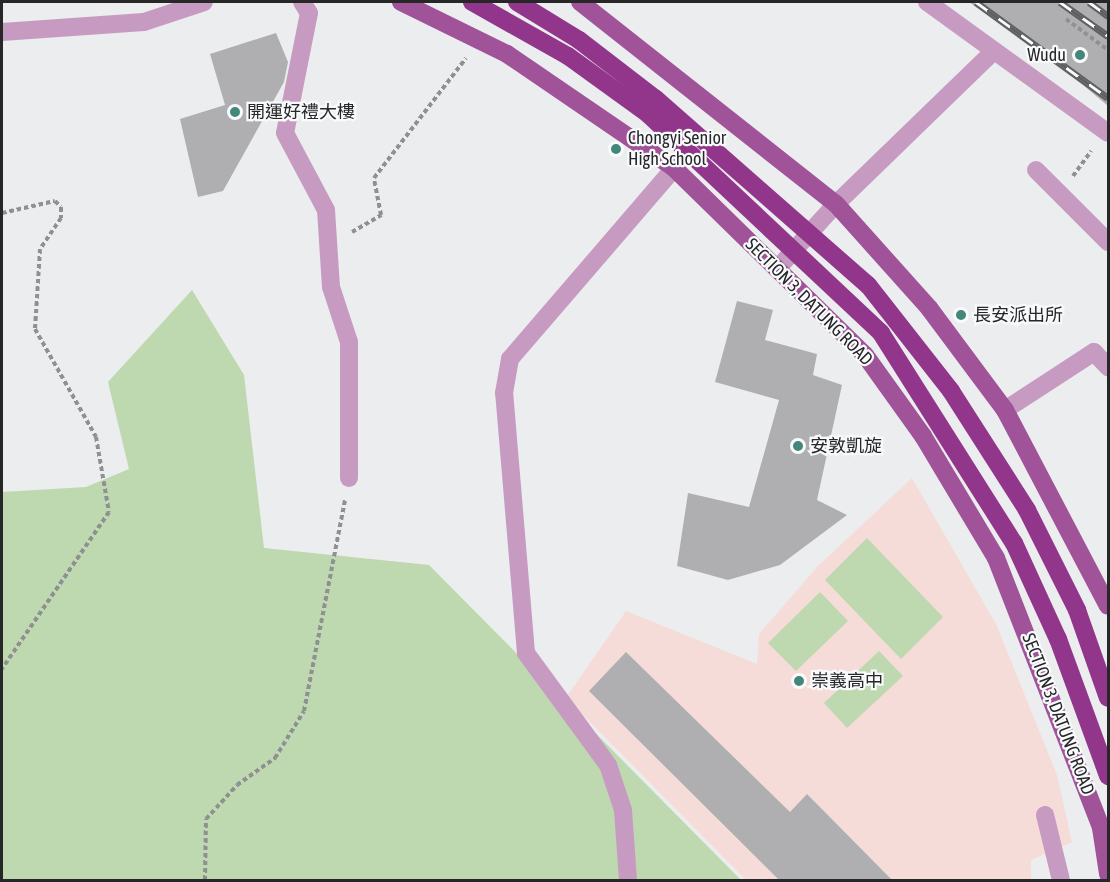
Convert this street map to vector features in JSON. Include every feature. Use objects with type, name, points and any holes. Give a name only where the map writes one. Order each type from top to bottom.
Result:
[{"type":"highway","points":[[472,2],[568,56],[648,114],[852,302],[908,371],[1014,543],[1058,639],[1108,776]]},
{"type":"highway","points":[[517,2],[579,40],[656,99],[868,285],[951,392],[1027,510],[1077,610],[1108,698]]},
{"type":"main road","name":"SECTION 3, DATUNG ROAD","points":[[401,2],[477,40],[572,95],[674,168],[865,355],[923,436],[996,558],[1101,828],[1108,874]]},
{"type":"main road","points":[[580,2],[836,204],[929,308],[1005,410],[1108,606]]},
{"type":"street","points":[[2,32],[144,22],[204,2]]},
{"type":"street","points":[[302,2],[309,13],[285,133],[326,210],[330,237],[331,287],[349,342],[349,478]]},
{"type":"street","points":[[927,2],[1108,133]]},
{"type":"street","points":[[777,269],[836,204],[994,51]]},
{"type":"street","points":[[628,880],[623,810],[608,765],[526,653],[504,393],[510,358],[674,168]]},
{"type":"street","points":[[1036,170],[1108,242]]},
{"type":"street","points":[[1005,410],[1094,352],[1108,368]]},
{"type":"street","points":[[1045,815],[1061,880]]},
{"type":"path","points":[[1066,19],[1108,50]]},
{"type":"path","points":[[330,237],[359,230],[381,215],[375,178],[449,87],[477,40]]},
{"type":"path","points":[[1065,199],[1079,163],[1108,133]]},
{"type":"path","points":[[2,213],[55,201],[61,207],[61,218],[40,249],[35,329],[96,437],[109,512],[2,669]]},
{"type":"path","points":[[205,880],[206,819],[237,785],[275,758],[304,711],[349,478]]},
{"type":"shaded area","name":"崇義高中","points":[[912,478],[997,626],[1057,775],[1072,842],[1031,860],[1031,880],[746,880],[566,698],[626,611],[757,664],[759,634],[818,566]]},
{"type":"green space","points":[[192,290],[244,375],[264,548],[429,565],[741,880],[2,880],[2,492],[86,487],[129,469],[108,382]]},
{"type":"green space","points":[[867,538],[943,617],[901,659],[825,580]]},
{"type":"green space","points":[[820,592],[848,621],[796,671],[768,643]]},
{"type":"green space","points":[[879,651],[903,676],[847,728],[824,703]]},
{"type":"building","points":[[969,2],[1108,2],[1108,106],[1083,85]]},
{"type":"building","name":"開運好禮大樓","points":[[276,33],[288,62],[284,82],[223,191],[198,197],[180,119],[225,105],[210,54]]},
{"type":"building","name":"安敦凱旋","points":[[737,301],[773,310],[765,340],[817,354],[813,375],[842,385],[817,500],[847,515],[780,565],[728,580],[677,566],[688,493],[749,507],[779,400],[715,382]]},
{"type":"building","points":[[626,652],[790,812],[807,794],[892,880],[779,880],[589,691]]},
{"type":"railway","points":[[976,2],[1108,98]]},
{"type":"railway","points":[[1060,2],[1108,36]]},
{"type":"railway","points":[[1089,2],[1108,16]]},
{"type":"place","name":"Wudu","points":[[1080,55]]},
{"type":"place","name":"開運好禮大樓","points":[[235,112]]},
{"type":"place","name":"Chongyi Senior High School","points":[[616,149]]},
{"type":"place","name":"長安派出所","points":[[961,315]]},
{"type":"place","name":"安敦凱旋","points":[[798,446]]},
{"type":"place","name":"崇義高中","points":[[799,681]]}]
